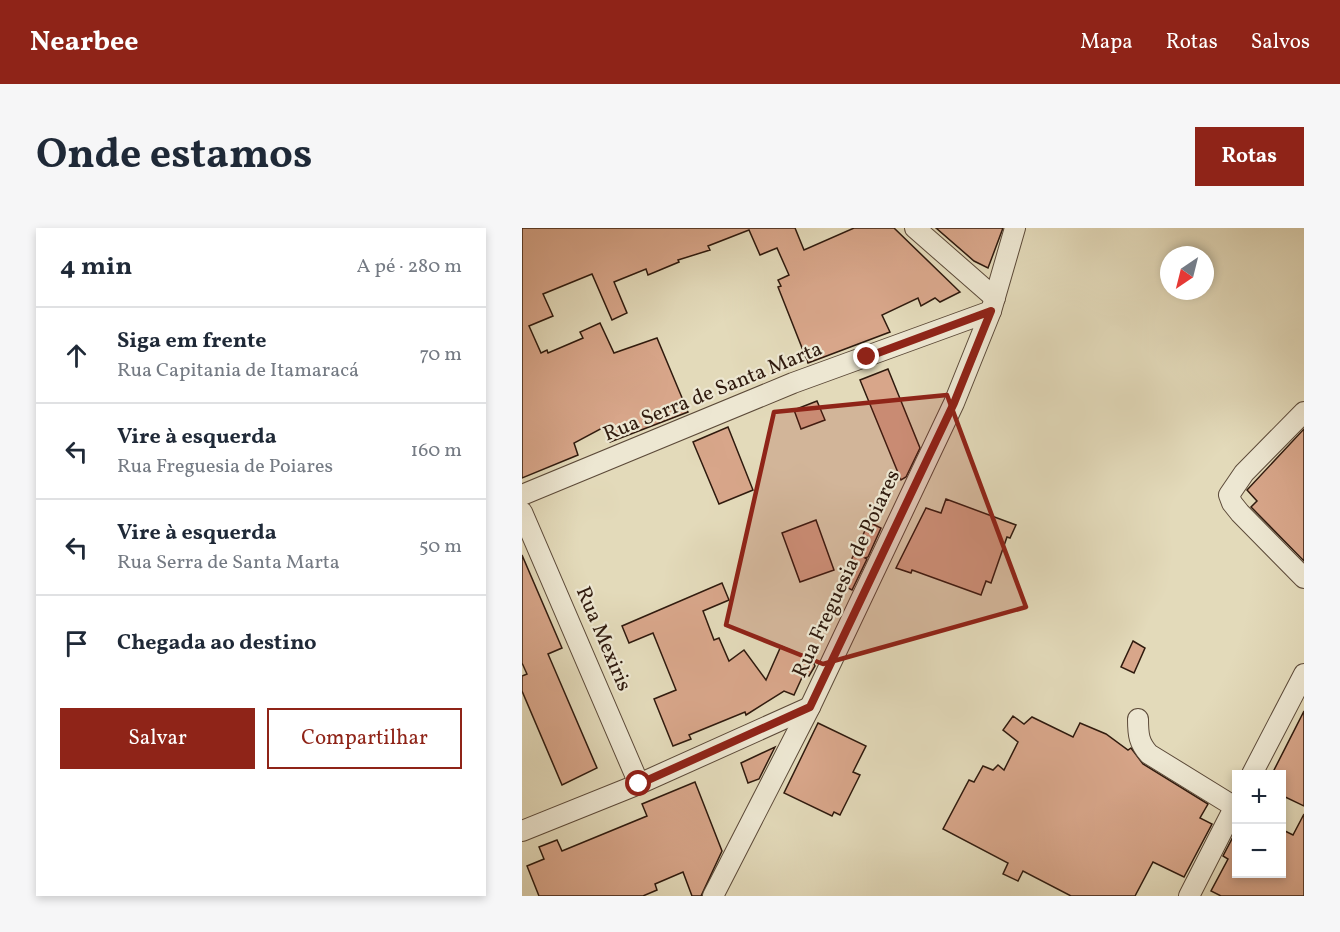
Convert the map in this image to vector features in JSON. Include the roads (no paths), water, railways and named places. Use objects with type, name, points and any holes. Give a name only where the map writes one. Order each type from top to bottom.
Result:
[{"type":"street","points":[[915,228],[993,305]]},
{"type":"street","name":"Rua Freguesia de Poiares","points":[[713,896],[810,707],[954,403],[993,305],[1015,228]]},
{"type":"street","name":"Rua Serra de Santa Marta","points":[[522,495],[771,392],[993,305]]},
{"type":"street","points":[[1304,412],[1244,473],[1229,495],[1232,503],[1304,578]]},
{"type":"street","name":"Rua Mexiris","points":[[522,512],[639,784]]},
{"type":"street","points":[[1254,770],[1304,674]]},
{"type":"street","points":[[522,831],[639,784],[810,707]]},
{"type":"street","points":[[1138,719],[1141,746],[1149,754],[1232,803]]},
{"type":"street","points":[[1189,896],[1232,813]]}]
